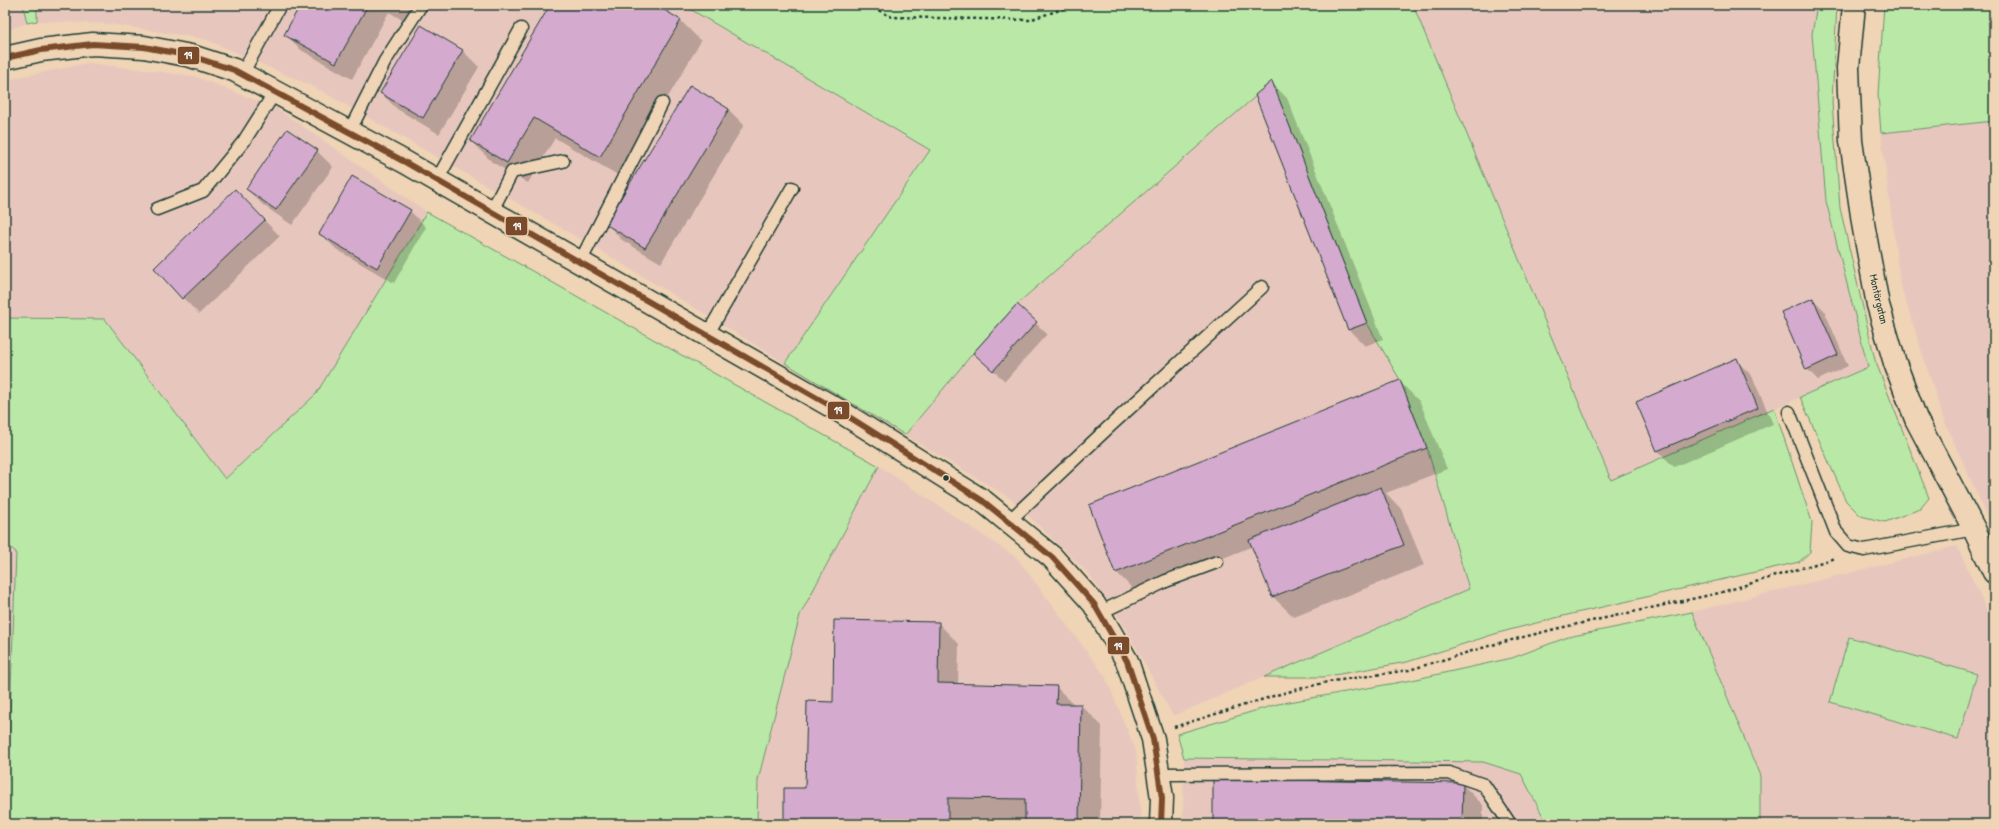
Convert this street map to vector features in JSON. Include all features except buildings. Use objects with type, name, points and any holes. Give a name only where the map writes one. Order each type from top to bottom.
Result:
[{"type":"street","name":"Montörgatan","points":[[1854,5],[1848,68],[1851,141],[1864,229],[1878,305],[1895,363],[1916,419],[1974,529],[1994,572]]},
{"type":"street","points":[[5,58],[41,50],[93,44],[144,47],[191,56],[242,74],[437,180],[831,406],[983,501],[1052,557],[1094,604],[1127,661],[1152,734],[1162,798],[1161,824]]},
{"type":"lane","points":[[242,74],[280,5]]},
{"type":"lane","points":[[348,132],[385,61],[421,5]]},
{"type":"lane","points":[[437,180],[521,29]]},
{"type":"lane","points":[[157,209],[203,191],[244,141],[275,92]]},
{"type":"lane","points":[[580,262],[662,103]]},
{"type":"lane","points":[[491,212],[512,172],[563,161]]},
{"type":"lane","points":[[707,335],[792,188]]},
{"type":"lane","points":[[1009,522],[1110,426],[1262,287]]},
{"type":"lane","points":[[1789,412],[1836,532],[1848,546],[1864,550],[1974,529]]},
{"type":"lane","points":[[1099,613],[1166,581],[1217,562]]},
{"type":"lane","points":[[1158,774],[1449,773],[1484,786],[1510,824]]},
{"type":"path","points":[[868,5],[892,17],[1029,20],[1075,5]]},
{"type":"path","points":[[1152,734],[1280,694],[1327,682],[1409,670],[1555,628],[1719,593],[1808,565],[1864,550]]},
{"type":"shaded area","points":[[5,5],[23,5],[27,23],[5,31]]},
{"type":"shaded area","points":[[37,5],[683,5],[930,150],[785,363],[596,248],[316,88],[205,39],[110,24],[37,21]]},
{"type":"shaded area","points":[[1413,5],[1817,5],[1812,34],[1826,201],[1868,367],[1611,481]]},
{"type":"shaded area","points":[[88,63],[194,76],[276,108],[427,212],[316,395],[225,479],[105,319],[5,318],[5,80]]},
{"type":"shaded area","points":[[1272,81],[1367,323],[1400,380],[1427,448],[1469,589],[1173,716],[1123,624],[1089,574],[1010,498],[905,435],[973,353],[1017,304]]},
{"type":"shaded area","points":[[1994,121],[1994,514],[1987,516],[1943,418],[1900,283],[1881,133]]},
{"type":"shaded area","points":[[879,466],[1017,558],[1105,676],[1136,751],[1141,824],[757,824],[758,780],[800,615]]},
{"type":"shaded area","points":[[5,543],[16,552],[6,824],[5,824]]},
{"type":"shaded area","points":[[1957,546],[1994,626],[1994,824],[1760,824],[1760,775],[1692,612]]},
{"type":"shaded area","points":[[1184,758],[1483,762],[1521,774],[1547,824],[1183,824]]},
{"type":"green space","points":[[23,5],[37,5],[37,21],[27,23]]},
{"type":"green space","points":[[683,5],[1413,5],[1611,480],[1774,408],[1812,522],[1810,552],[1799,562],[1563,616],[1498,633],[1407,662],[1323,677],[1264,677],[1469,589],[1427,448],[1400,380],[1367,323],[1272,82],[1017,304],[973,353],[905,435],[785,363],[930,150]]},
{"type":"green space","points":[[1817,5],[1837,5],[1832,102],[1840,208],[1875,360],[1929,498],[1920,509],[1885,522],[1861,516],[1846,501],[1800,397],[1868,367],[1826,201],[1812,34]]},
{"type":"green space","points":[[1884,5],[1994,5],[1994,121],[1881,133],[1878,94]]},
{"type":"green space","points":[[427,212],[879,466],[800,615],[758,780],[757,824],[6,824],[16,552],[5,543],[5,318],[105,319],[225,479],[316,394]]},
{"type":"green space","points":[[1692,612],[1760,776],[1760,824],[1547,824],[1521,774],[1483,762],[1184,758],[1177,734],[1278,704],[1412,680],[1512,658],[1568,637]]},
{"type":"green space","points":[[1849,637],[1977,674],[1958,739],[1830,702]]},
{"type":"transit line","name":"19","points":[[5,58],[41,50],[93,44],[144,47],[191,56],[234,70],[403,161],[838,410],[983,501],[1052,557],[1094,604],[1127,661],[1153,739],[1162,798],[1161,824]]}]
